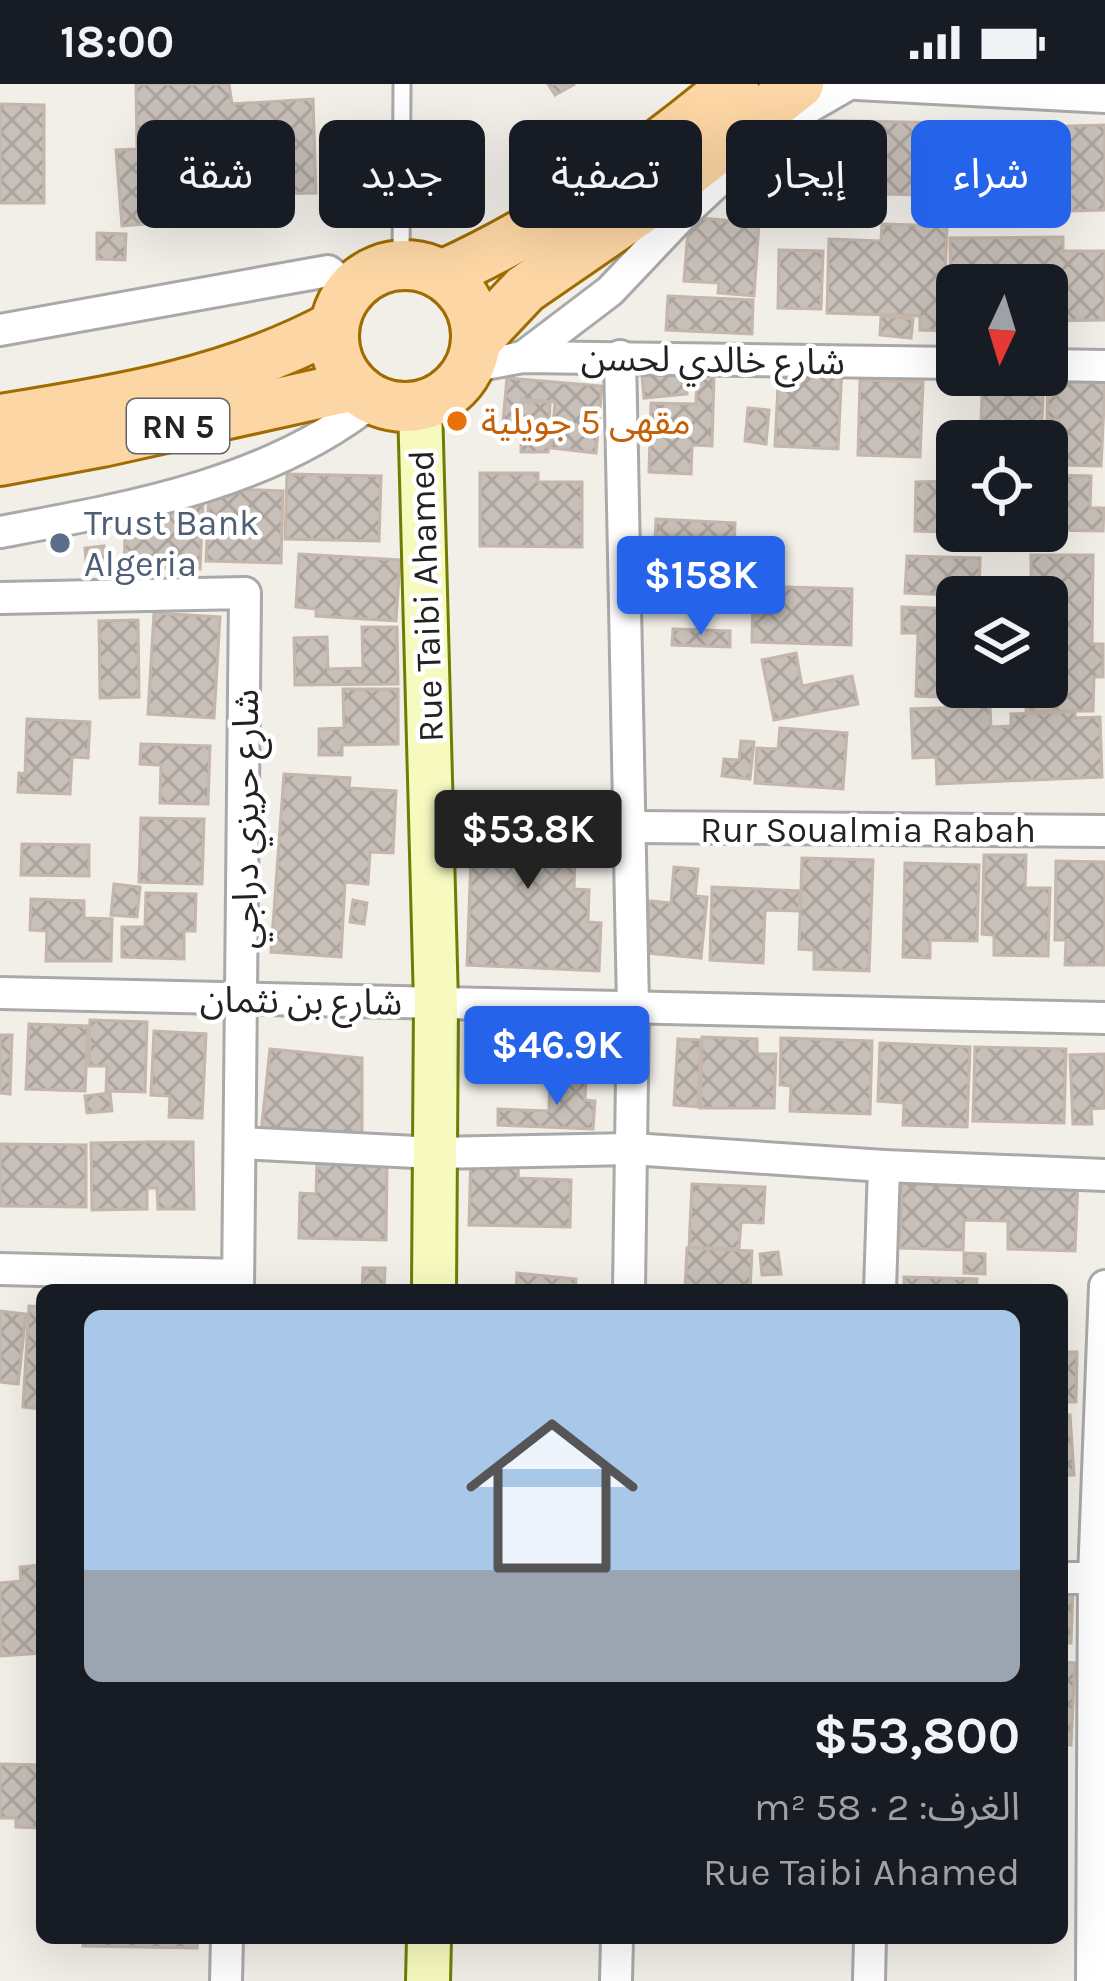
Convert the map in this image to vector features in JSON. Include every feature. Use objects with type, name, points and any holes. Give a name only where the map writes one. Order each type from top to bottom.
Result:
[{"type":"main road","points":[[734,84],[573,205],[490,254],[422,270],[374,271],[342,307],[337,358],[383,397],[445,395],[525,289],[644,207],[799,84]]},
{"type":"main road","points":[[422,270],[469,303],[472,354]]},
{"type":"main road","name":"RN 5","points":[[0,419],[220,375],[266,358],[342,307]]},
{"type":"main road","name":"RN 5","points":[[0,461],[383,397]]},
{"type":"street","points":[[524,357],[610,291],[778,125],[853,84],[1105,97]]},
{"type":"street","points":[[0,330],[328,271],[342,307]]},
{"type":"street","name":"شارع خالدي لحسن","points":[[472,354],[936,363]]},
{"type":"street","points":[[620,356],[632,827],[629,1284]]},
{"type":"street","points":[[1068,365],[1105,366]]},
{"type":"street","points":[[0,532],[216,482],[310,444],[383,397]]},
{"type":"street","name":"Rue Taibi Ahamed","points":[[383,397],[436,1003],[434,1284]]},
{"type":"street","name":"شارع حريزي دراجي","points":[[0,598],[245,593],[238,1283]]},
{"type":"street","name":"Rur Soualmia Rabah","points":[[632,827],[1105,831]]},
{"type":"street","name":"شارع بن نثمان","points":[[0,993],[1105,1018]]},
{"type":"street","points":[[241,1143],[435,1153],[632,1149],[884,1166],[1105,1174]]},
{"type":"street","points":[[880,1284],[884,1166]]},
{"type":"street","points":[[0,1269],[238,1283]]},
{"type":"street","points":[[1092,1981],[1105,1286]]},
{"type":"street","points":[[1068,1577],[1100,1578]]},
{"type":"street","points":[[226,1981],[227,1944]]},
{"type":"street","points":[[428,1981],[429,1944]]},
{"type":"street","points":[[616,1981],[617,1944]]},
{"type":"street","points":[[869,1981],[870,1944]]},
{"type":"lane","points":[[402,84],[422,270]]},
{"type":"building","points":[[136,84],[229,84],[232,104],[313,99],[316,193],[295,193],[295,120],[137,120],[137,149]]},
{"type":"building","points":[[548,84],[575,84],[555,95]]},
{"type":"building","points":[[0,104],[44,105],[44,203],[0,203]]},
{"type":"building","points":[[887,122],[911,122],[911,195],[887,194]]},
{"type":"building","points":[[1105,125],[1105,210],[1071,211],[1071,126]]},
{"type":"building","points":[[137,149],[137,225],[122,226],[116,150]]},
{"type":"building","points":[[702,218],[726,220],[726,228],[759,228],[754,296],[718,293],[719,283],[684,281],[688,228],[702,228]]},
{"type":"building","points":[[887,224],[947,228],[946,264],[936,264],[936,331],[920,330],[920,316],[827,313],[829,239],[881,241],[882,228]]},
{"type":"building","points":[[97,233],[126,234],[125,260],[97,259]]},
{"type":"building","points":[[1063,237],[1063,251],[1105,251],[1105,320],[1068,321],[1068,264],[950,264],[950,238]]},
{"type":"building","points":[[779,250],[823,251],[821,309],[778,308]]},
{"type":"building","points":[[668,296],[753,300],[752,334],[666,330]]},
{"type":"building","points":[[881,316],[913,319],[911,338],[880,335]]},
{"type":"building","points":[[683,360],[687,394],[644,398],[641,364]]},
{"type":"building","points":[[779,365],[842,367],[838,449],[775,446]]},
{"type":"building","points":[[697,376],[714,376],[712,446],[692,445],[691,474],[649,472],[651,403],[696,404]]},
{"type":"building","points":[[507,378],[602,386],[596,453],[551,448],[555,402],[522,399],[519,434],[502,432]]},
{"type":"building","points":[[860,380],[923,382],[920,457],[858,455]]},
{"type":"building","points":[[1068,381],[1105,383],[1101,466],[1068,465],[1068,420],[1047,419],[1048,396],[1068,396]]},
{"type":"building","points":[[982,396],[1043,396],[1042,420],[981,420]]},
{"type":"building","points":[[522,402],[550,402],[548,452],[521,452]]},
{"type":"building","points":[[748,408],[769,410],[766,444],[745,441]]},
{"type":"building","points":[[480,473],[538,473],[538,482],[582,482],[582,547],[480,546]]},
{"type":"building","points":[[287,474],[381,476],[379,541],[285,539]]},
{"type":"building","points":[[1068,475],[1091,476],[1090,508],[1104,508],[1103,531],[1068,530]]},
{"type":"building","points":[[916,482],[936,482],[936,532],[915,531]]},
{"type":"building","points":[[209,488],[283,491],[281,563],[206,561]]},
{"type":"building","points":[[126,503],[203,504],[200,569],[124,567]]},
{"type":"building","points":[[656,519],[735,523],[733,577],[653,574]]},
{"type":"building","points":[[104,546],[107,569],[87,571],[85,548]]},
{"type":"building","points":[[299,554],[400,560],[396,621],[316,616],[316,609],[296,607]]},
{"type":"building","points":[[1031,555],[1093,555],[1092,644],[1103,644],[1103,677],[1094,677],[1093,711],[1026,711],[1068,708],[1068,576],[1031,576]]},
{"type":"building","points":[[907,556],[980,558],[980,576],[936,576],[936,594],[905,593]]},
{"type":"building","points":[[753,586],[852,589],[851,645],[752,642]]},
{"type":"building","points":[[902,607],[936,608],[936,697],[916,696],[918,633],[902,633]]},
{"type":"building","points":[[154,613],[220,617],[214,718],[148,714]]},
{"type":"building","points":[[138,620],[139,697],[100,698],[99,621]]},
{"type":"building","points":[[362,627],[397,627],[398,684],[295,685],[294,638],[327,637],[328,669],[363,668]]},
{"type":"building","points":[[673,629],[730,631],[730,647],[672,645]]},
{"type":"building","points":[[796,653],[802,686],[852,676],[858,704],[774,720],[762,660]]},
{"type":"building","points":[[343,689],[398,689],[398,744],[342,745],[342,755],[319,755],[319,729],[344,728]]},
{"type":"building","points":[[990,708],[991,727],[1011,726],[1011,714],[1075,712],[1075,718],[1100,717],[1102,777],[937,784],[936,757],[913,758],[911,709]]},
{"type":"building","points":[[27,719],[90,722],[88,758],[72,757],[70,794],[18,792],[19,773],[25,774]]},
{"type":"building","points":[[780,728],[847,733],[843,789],[755,783],[757,748],[778,749]]},
{"type":"building","points":[[741,741],[754,742],[750,779],[722,776],[724,759],[739,760]]},
{"type":"building","points":[[141,744],[210,746],[208,804],[160,803],[161,765],[140,764]]},
{"type":"building","points":[[284,774],[350,778],[349,788],[396,791],[393,853],[370,852],[368,884],[345,882],[341,957],[271,952]]},
{"type":"building","points":[[473,803],[560,806],[560,821],[576,821],[574,889],[589,890],[588,922],[601,923],[599,971],[467,965]]},
{"type":"building","points":[[141,818],[204,819],[202,884],[139,882]]},
{"type":"building","points":[[22,844],[89,845],[89,876],[21,875]]},
{"type":"building","points":[[984,855],[1026,855],[1025,888],[1050,888],[1048,956],[994,955],[994,935],[982,934]]},
{"type":"building","points":[[802,858],[873,860],[869,971],[814,969],[814,950],[799,949]]},
{"type":"building","points":[[1056,861],[1105,862],[1105,965],[1065,965],[1066,940],[1055,940]]},
{"type":"building","points":[[905,863],[979,865],[977,941],[930,940],[930,958],[903,957]]},
{"type":"building","points":[[674,867],[698,869],[695,896],[707,897],[701,958],[645,953],[650,901],[671,903]]},
{"type":"building","points":[[114,884],[140,887],[137,917],[111,915]]},
{"type":"building","points":[[712,887],[800,891],[799,911],[765,910],[763,963],[710,960]]},
{"type":"building","points":[[146,893],[196,894],[195,931],[184,931],[184,959],[122,957],[122,927],[145,927]]},
{"type":"building","points":[[31,899],[84,901],[84,918],[112,919],[111,961],[46,961],[47,931],[30,930]]},
{"type":"building","points":[[353,900],[367,903],[364,924],[350,922]]},
{"type":"building","points":[[90,1020],[147,1022],[145,1092],[106,1091],[107,1066],[89,1066]]},
{"type":"building","points":[[29,1024],[88,1026],[85,1091],[26,1089]]},
{"type":"building","points":[[154,1031],[206,1034],[202,1118],[169,1117],[170,1096],[151,1095]]},
{"type":"building","points":[[0,1035],[12,1035],[10,1094],[0,1093]]},
{"type":"building","points":[[702,1037],[757,1039],[757,1054],[776,1054],[774,1108],[700,1108]]},
{"type":"building","points":[[781,1038],[872,1041],[870,1114],[790,1111],[791,1086],[780,1085]]},
{"type":"building","points":[[678,1039],[701,1040],[698,1107],[674,1105]]},
{"type":"building","points":[[880,1043],[970,1047],[967,1127],[903,1125],[904,1103],[878,1101]]},
{"type":"building","points":[[975,1047],[1066,1049],[1064,1123],[973,1121]]},
{"type":"building","points":[[270,1049],[362,1058],[362,1142],[261,1133]]},
{"type":"building","points":[[1105,1054],[1105,1108],[1091,1109],[1092,1124],[1073,1124],[1070,1055]]},
{"type":"building","points":[[550,1078],[586,1079],[585,1100],[595,1101],[593,1129],[498,1125],[498,1109],[549,1111]]},
{"type":"building","points":[[110,1093],[112,1111],[87,1113],[85,1096]]},
{"type":"building","points":[[193,1142],[194,1209],[158,1209],[157,1188],[147,1188],[147,1209],[92,1210],[91,1143]]},
{"type":"building","points":[[0,1144],[86,1145],[86,1207],[0,1206]]},
{"type":"building","points":[[471,1153],[519,1154],[518,1178],[571,1180],[570,1227],[469,1225]]},
{"type":"building","points":[[317,1162],[387,1164],[386,1240],[299,1238],[300,1193],[316,1194]]},
{"type":"building","points":[[902,1175],[1078,1181],[1075,1251],[1008,1249],[1008,1221],[964,1220],[963,1250],[900,1248]]},
{"type":"building","points":[[692,1184],[765,1187],[763,1223],[741,1222],[739,1249],[689,1247]]},
{"type":"building","points":[[687,1248],[752,1251],[750,1284],[685,1284]]},
{"type":"building","points":[[778,1252],[781,1274],[762,1275],[760,1254]]},
{"type":"building","points":[[964,1253],[985,1254],[985,1274],[964,1273]]},
{"type":"building","points":[[363,1268],[385,1268],[384,1284],[362,1284]]},
{"type":"building","points":[[91,1269],[145,1272],[144,1284],[90,1284]]},
{"type":"building","points":[[517,1273],[576,1279],[576,1284],[516,1284]]},
{"type":"building","points":[[904,1277],[977,1279],[977,1284],[904,1284]]},
{"type":"building","points":[[29,1306],[36,1307],[36,1408],[23,1407]]},
{"type":"building","points":[[0,1311],[26,1314],[18,1384],[0,1382]]},
{"type":"building","points":[[1068,1352],[1077,1352],[1076,1402],[1068,1402]]},
{"type":"building","points":[[1068,1415],[1070,1415],[1074,1475],[1068,1475]]},
{"type":"building","points":[[36,1566],[36,1653],[1,1656],[0,1583],[21,1581],[20,1567]]},
{"type":"building","points":[[1068,1590],[1073,1590],[1068,1643]]},
{"type":"building","points":[[1068,1662],[1075,1663],[1068,1745]]},
{"type":"building","points":[[0,1764],[36,1765],[36,1828],[16,1827],[16,1818],[0,1818]]},
{"type":"building","points":[[83,1944],[197,1944],[197,1948]]},
{"type":"place","name":"مقهى 5 جويلية","points":[[457,421]]},
{"type":"place","name":"Trust Bank Algeria","points":[[60,543]]}]
